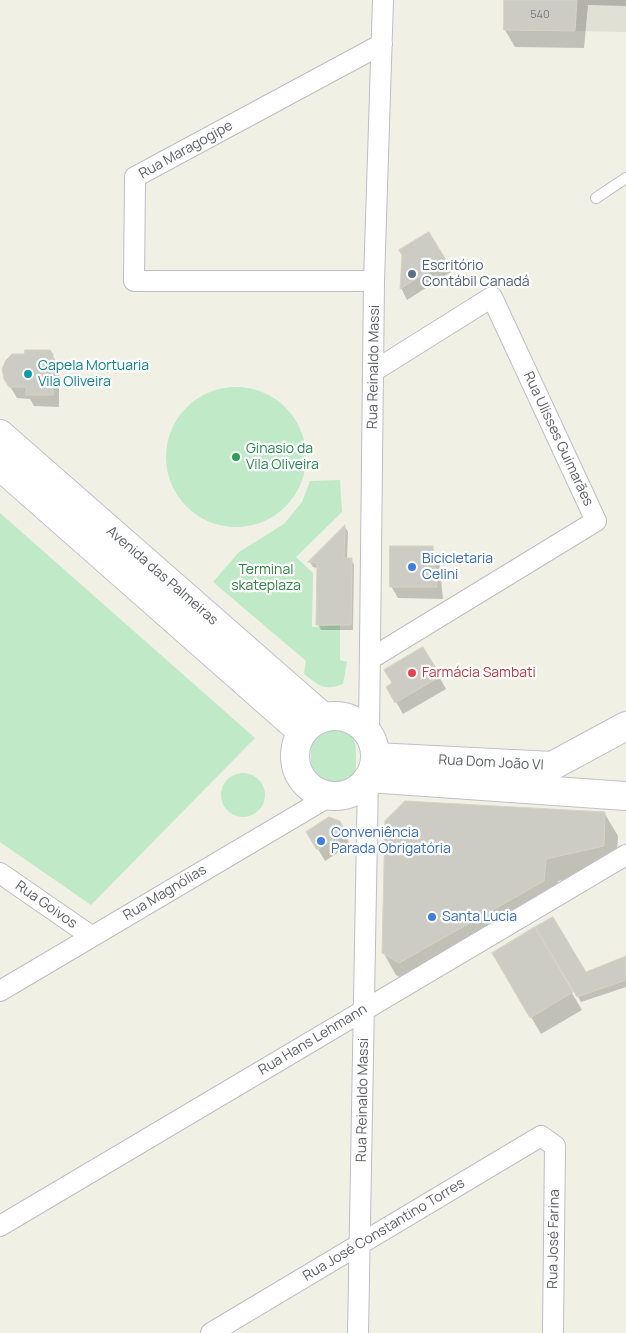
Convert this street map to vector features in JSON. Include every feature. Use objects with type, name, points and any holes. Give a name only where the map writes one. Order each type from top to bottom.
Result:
[{"type":"street","name":"Rua Reinaldo Massi","points":[[358,1333],[371,756],[370,659],[374,281],[383,0]]},
{"type":"street","name":"Rua Maragogipe","points":[[374,281],[134,281],[135,177],[382,44]]},
{"type":"street","name":"Rua Ulisses Guimarães","points":[[370,659],[596,521],[492,297],[374,372]]},
{"type":"street","name":"Avenida das Palmeiras","points":[[0,434],[313,725]]},
{"type":"street","name":"Avenida das Palmeiras","points":[[0,466],[313,725]]},
{"type":"street","points":[[336,716],[349,718],[361,725],[371,756],[361,786],[352,793],[330,796],[318,793],[300,778],[294,755],[296,743],[313,725],[336,716]]},
{"type":"street","name":"Rua Dom João VI","points":[[371,756],[552,766],[626,726]]},
{"type":"street","name":"Rua Dom João VI","points":[[371,756],[626,796]]},
{"type":"street","name":"Rua Magnólias","points":[[0,991],[330,796]]},
{"type":"street","name":"Rua Hans Lehmann","points":[[0,1226],[626,855]]},
{"type":"street","name":"Rua Goivos","points":[[0,873],[91,936]]},
{"type":"street","name":"Rua José Constantino Torres","points":[[211,1333],[541,1136],[555,1146]]},
{"type":"street","name":"Rua José Farina","points":[[553,1333],[555,1146]]},
{"type":"lane","points":[[596,198],[626,178]]},
{"type":"shaded area","points":[[504,0],[626,0],[626,32],[504,30]]},
{"type":"green space","name":"Ginasio da Vila Oliveira","points":[[236,387],[250,388],[263,392],[285,408],[301,430],[305,443],[305,471],[301,484],[285,506],[263,522],[250,526],[236,527],[222,526],[209,522],[187,506],[171,484],[167,471],[166,457],[167,443],[171,430],[187,408],[209,392],[222,388]]},
{"type":"green space","name":"Terminal skateplaza","points":[[340,480],[342,512],[296,557],[313,573],[312,627],[340,625],[340,660],[347,662],[343,684],[326,687],[304,674],[306,661],[213,582],[239,552],[284,524],[302,502],[310,481]]},
{"type":"green space","points":[[0,513],[255,738],[91,905],[0,842]]},
{"type":"green space","points":[[336,726],[348,731],[354,739],[356,768],[350,781],[332,786],[322,783],[312,773],[311,750],[313,739],[319,731]]},
{"type":"green space","points":[[247,773],[259,779],[264,786],[264,804],[259,811],[252,816],[239,817],[231,814],[224,807],[221,791],[224,783],[231,776]]},
{"type":"building","points":[[504,0],[577,0],[575,31],[504,30]]},
{"type":"building","name":"Escritório Contábil Canadá","points":[[429,232],[446,260],[400,289],[402,255],[399,250]]},
{"type":"building","name":"Capela Mortuaria Vila Oliveira","points":[[25,350],[50,350],[53,354],[53,395],[26,395],[26,387],[9,387],[4,379],[2,369],[6,360],[12,354],[24,354]]},
{"type":"building","points":[[345,525],[344,558],[352,558],[351,625],[316,625],[317,563],[308,562]]},
{"type":"building","name":"Bicicletaria Celini","points":[[390,546],[433,546],[437,587],[390,587]]},
{"type":"building","name":"Farmácia Sambati","points":[[423,647],[441,676],[395,703],[386,687],[392,683],[384,670]]},
{"type":"building","name":"Santa Lucia","points":[[405,801],[605,812],[604,846],[546,859],[544,881],[399,963],[382,953],[385,821]]},
{"type":"building","name":"Conveniência Parada Obrigatória","points":[[329,817],[340,821],[345,832],[317,850],[306,832]]},
{"type":"building","points":[[553,917],[586,972],[626,956],[626,980],[577,997],[535,927]]},
{"type":"building","points":[[535,927],[573,992],[530,1018],[492,953]]},
{"type":"place","name":"Escritório Contábil Canadá","points":[[412,274]]},
{"type":"place","name":"Capela Mortuaria Vila Oliveira","points":[[28,374]]},
{"type":"place","name":"Ginasio da Vila Oliveira","points":[[236,457]]},
{"type":"place","name":"Bicicletaria Celini","points":[[412,567]]},
{"type":"place","name":"Farmácia Sambati","points":[[412,673]]},
{"type":"place","name":"Conveniência Parada Obrigatória","points":[[321,841]]},
{"type":"place","name":"Santa Lucia","points":[[432,917]]}]
